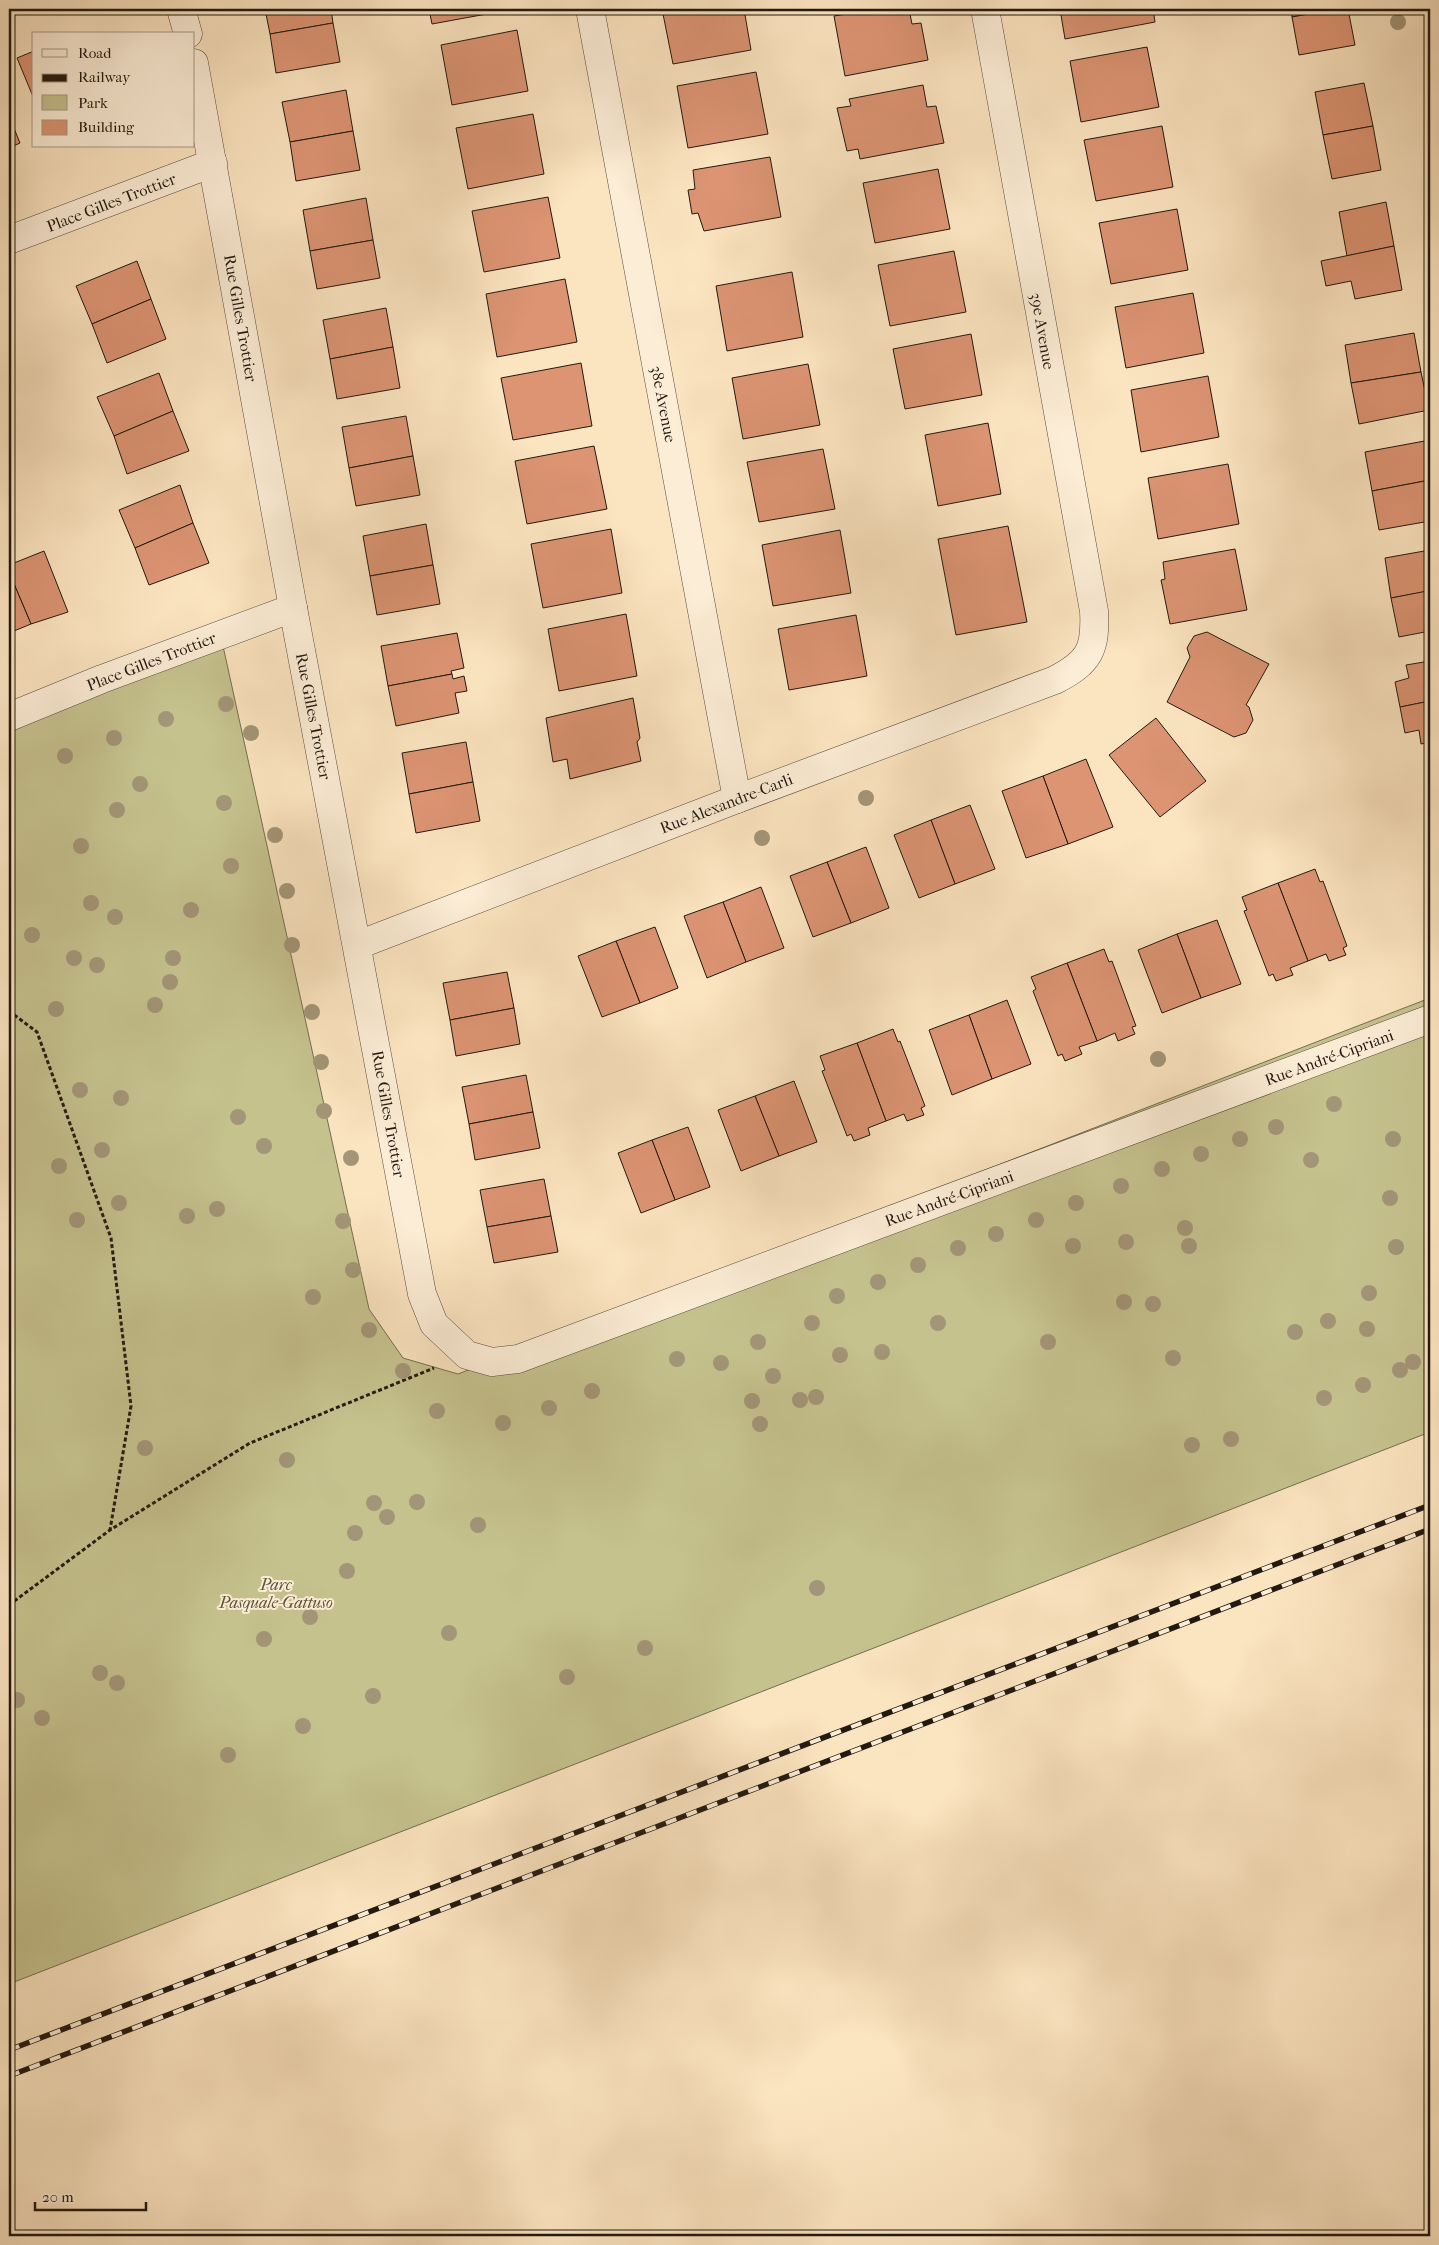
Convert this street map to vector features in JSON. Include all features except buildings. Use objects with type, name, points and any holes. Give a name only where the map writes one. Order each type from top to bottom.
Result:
[{"type":"street","points":[[181,9],[187,32]]},
{"type":"street","name":"38e Avenue","points":[[590,9],[737,799]]},
{"type":"street","name":"39e Avenue","points":[[985,9],[1094,611],[1095,633],[1089,654]]},
{"type":"street","name":"Rue Gilles Trottier","points":[[195,68],[293,608],[358,945],[422,1294],[434,1324],[466,1355]]},
{"type":"street","name":"Place Gilles Trottier","points":[[9,240],[213,163]]},
{"type":"street","name":"Place Gilles Trottier","points":[[9,717],[102,679],[293,608]]},
{"type":"street","name":"Rue Alexandre-Carli","points":[[358,945],[737,799],[1055,680],[1076,670],[1089,654]]},
{"type":"street","name":"Rue André-Cipriani","points":[[466,1355],[492,1362],[518,1359],[1430,1019]]},
{"type":"path","points":[[9,1011],[37,1032],[111,1238],[131,1406],[110,1530]]},
{"type":"path","points":[[9,1605],[110,1530],[250,1443],[466,1355]]},
{"type":"green space","name":"Parc Pasquale-Gattuso","points":[[223,646],[369,1309],[403,1358],[458,1374],[1430,998],[1430,1432],[9,1984],[9,730]]},
{"type":"railway","points":[[9,2050],[1430,1505]]},
{"type":"railway","points":[[9,2076],[1430,1529]]}]
